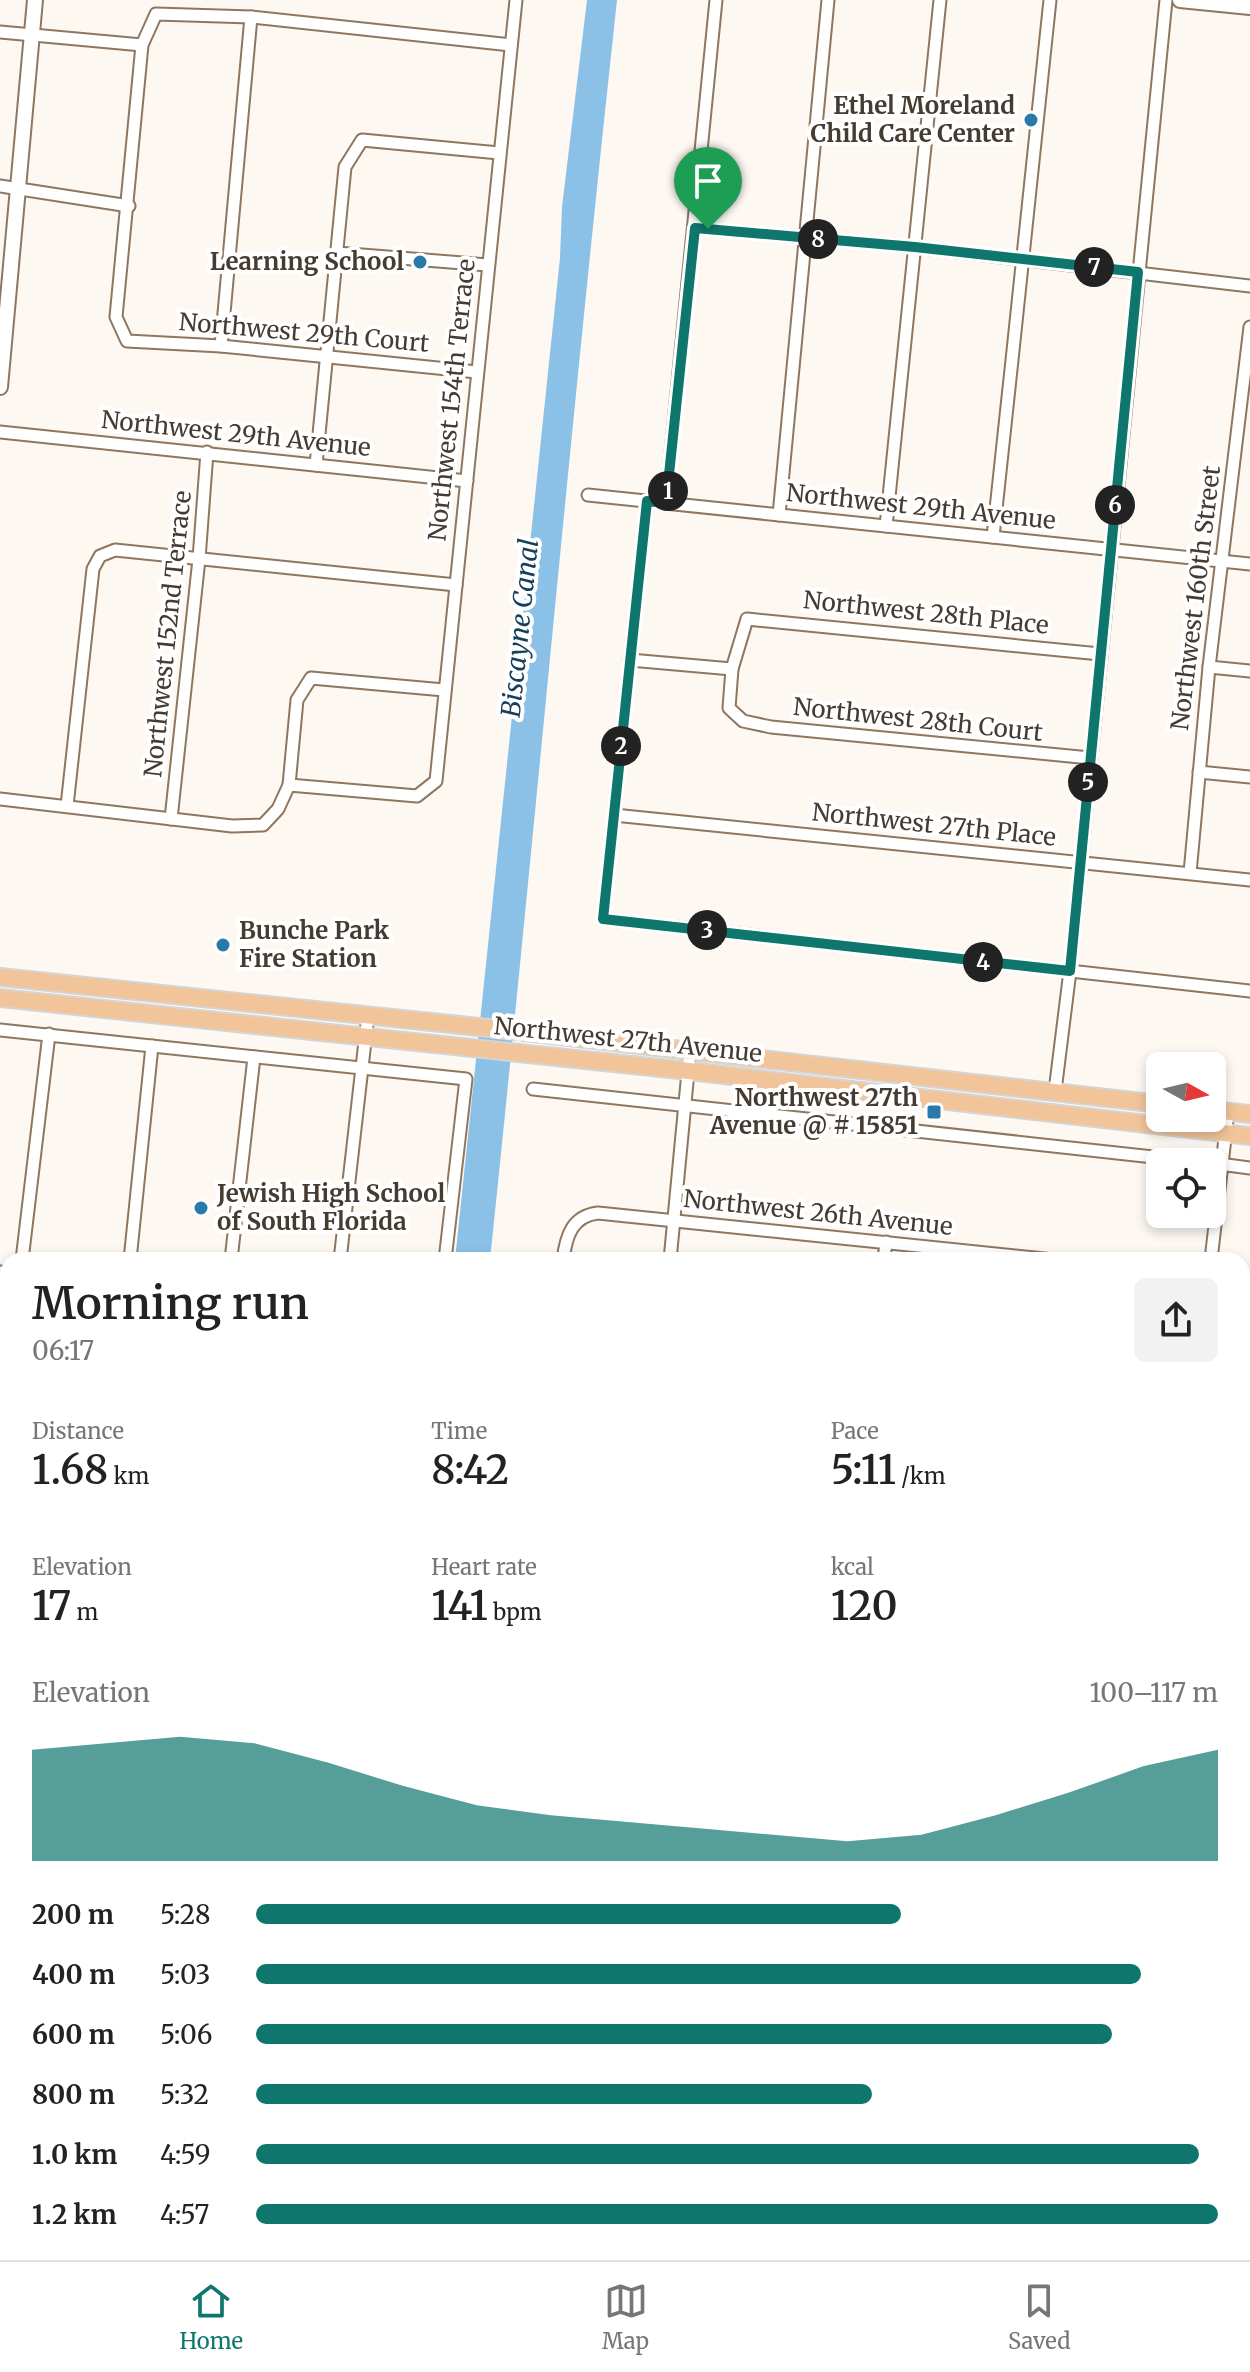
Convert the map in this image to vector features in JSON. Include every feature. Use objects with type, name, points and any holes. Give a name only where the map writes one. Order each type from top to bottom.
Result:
[{"type":"main road","name":"Northwest 27th Avenue","points":[[0,977],[1146,1102]]},
{"type":"main road","name":"Northwest 27th Avenue","points":[[0,998],[947,1099],[1250,1136]]},
{"type":"main road","points":[[193,1018],[195,998]]},
{"type":"main road","points":[[947,1099],[957,1094],[1043,1102],[1052,1098],[1055,1091]]},
{"type":"main road","points":[[1226,1112],[1250,1114]]},
{"type":"street","points":[[0,387],[35,0]]},
{"type":"street","name":"Northwest 154th Terrace","points":[[289,785],[417,796],[436,781],[516,0]]},
{"type":"street","points":[[666,503],[716,0]]},
{"type":"street","points":[[779,515],[828,0]]},
{"type":"street","points":[[886,526],[940,0]]},
{"type":"street","points":[[993,537],[1025,259],[1050,0]]},
{"type":"street","points":[[1055,1091],[1070,971],[1166,0]]},
{"type":"street","points":[[1180,0],[1250,7]]},
{"type":"street","points":[[0,186],[129,206],[142,45],[156,14],[251,17],[511,45]]},
{"type":"street","points":[[221,346],[251,17]]},
{"type":"street","points":[[0,32],[142,45]]},
{"type":"street","points":[[316,465],[345,167],[362,140],[499,153]]},
{"type":"street","name":"Northwest 29th Court","points":[[129,206],[116,317],[127,341],[221,346],[477,372]]},
{"type":"street","points":[[695,228],[915,247],[1250,286]]},
{"type":"street","points":[[337,253],[488,265]]},
{"type":"street","name":"Northwest 160th Street","points":[[1190,873],[1209,667],[1250,327]]},
{"type":"street","name":"Northwest 29th Avenue","points":[[0,432],[467,481]]},
{"type":"street","name":"Northwest 152nd Terrace","points":[[171,819],[199,559],[207,452]]},
{"type":"street","name":"Northwest 29th Avenue","points":[[588,495],[1250,564]]},
{"type":"street","points":[[647,501],[603,919],[1250,991]]},
{"type":"street","points":[[67,806],[93,569],[100,556],[115,550],[456,585]]},
{"type":"street","name":"Northwest 28th Place","points":[[732,669],[747,619],[1100,654]]},
{"type":"street","points":[[630,660],[732,669]]},
{"type":"street","points":[[1209,667],[1250,671]]},
{"type":"street","name":"Northwest 28th Court","points":[[732,669],[729,708],[743,721],[771,727],[1090,758]]},
{"type":"street","points":[[0,799],[232,826],[263,825],[278,809],[289,785],[297,700],[311,678],[444,690]]},
{"type":"street","points":[[1199,772],[1250,777]]},
{"type":"street","name":"Northwest 27th Place","points":[[614,815],[1250,880]]},
{"type":"street","points":[[341,1252],[368,1015]]},
{"type":"street","points":[[0,1030],[466,1079],[446,1252]]},
{"type":"street","points":[[23,1252],[49,1034]]},
{"type":"street","points":[[131,1252],[152,1046]]},
{"type":"street","points":[[671,1252],[690,1051]]},
{"type":"street","points":[[232,1252],[254,1057]]},
{"type":"street","points":[[533,1089],[1146,1156]]},
{"type":"street","points":[[1221,1148],[1225,1133]]},
{"type":"street","points":[[1226,1165],[1250,1168]]},
{"type":"street","name":"Northwest 26th Avenue","points":[[564,1252],[571,1227],[579,1218],[598,1213],[960,1252]]},
{"type":"street","points":[[1212,1252],[1213,1228]]},
{"type":"street","points":[[885,1252],[886,1242]]},
{"type":"water","points":[[587,0],[617,0],[491,1252],[456,1252],[560,258],[562,207]]},
{"type":"place","name":"Ethel Moreland Child Care Center","points":[[1031,120]]},
{"type":"place","name":"Learning School","points":[[420,262]]},
{"type":"place","name":"Bunche Park Fire Station","points":[[223,945]]},
{"type":"place","name":"Northwest 27th Avenue @ # 15851","points":[[934,1112]]},
{"type":"place","name":"Jewish High School of South Florida","points":[[201,1208]]},
{"type":"route","points":[[695,228],[708,229],[915,247],[1138,272],[1070,971],[603,919],[647,501],[666,503],[695,228]]},
{"type":"water label","name":"Biscayne Canal","points":[[520,628]]}]
